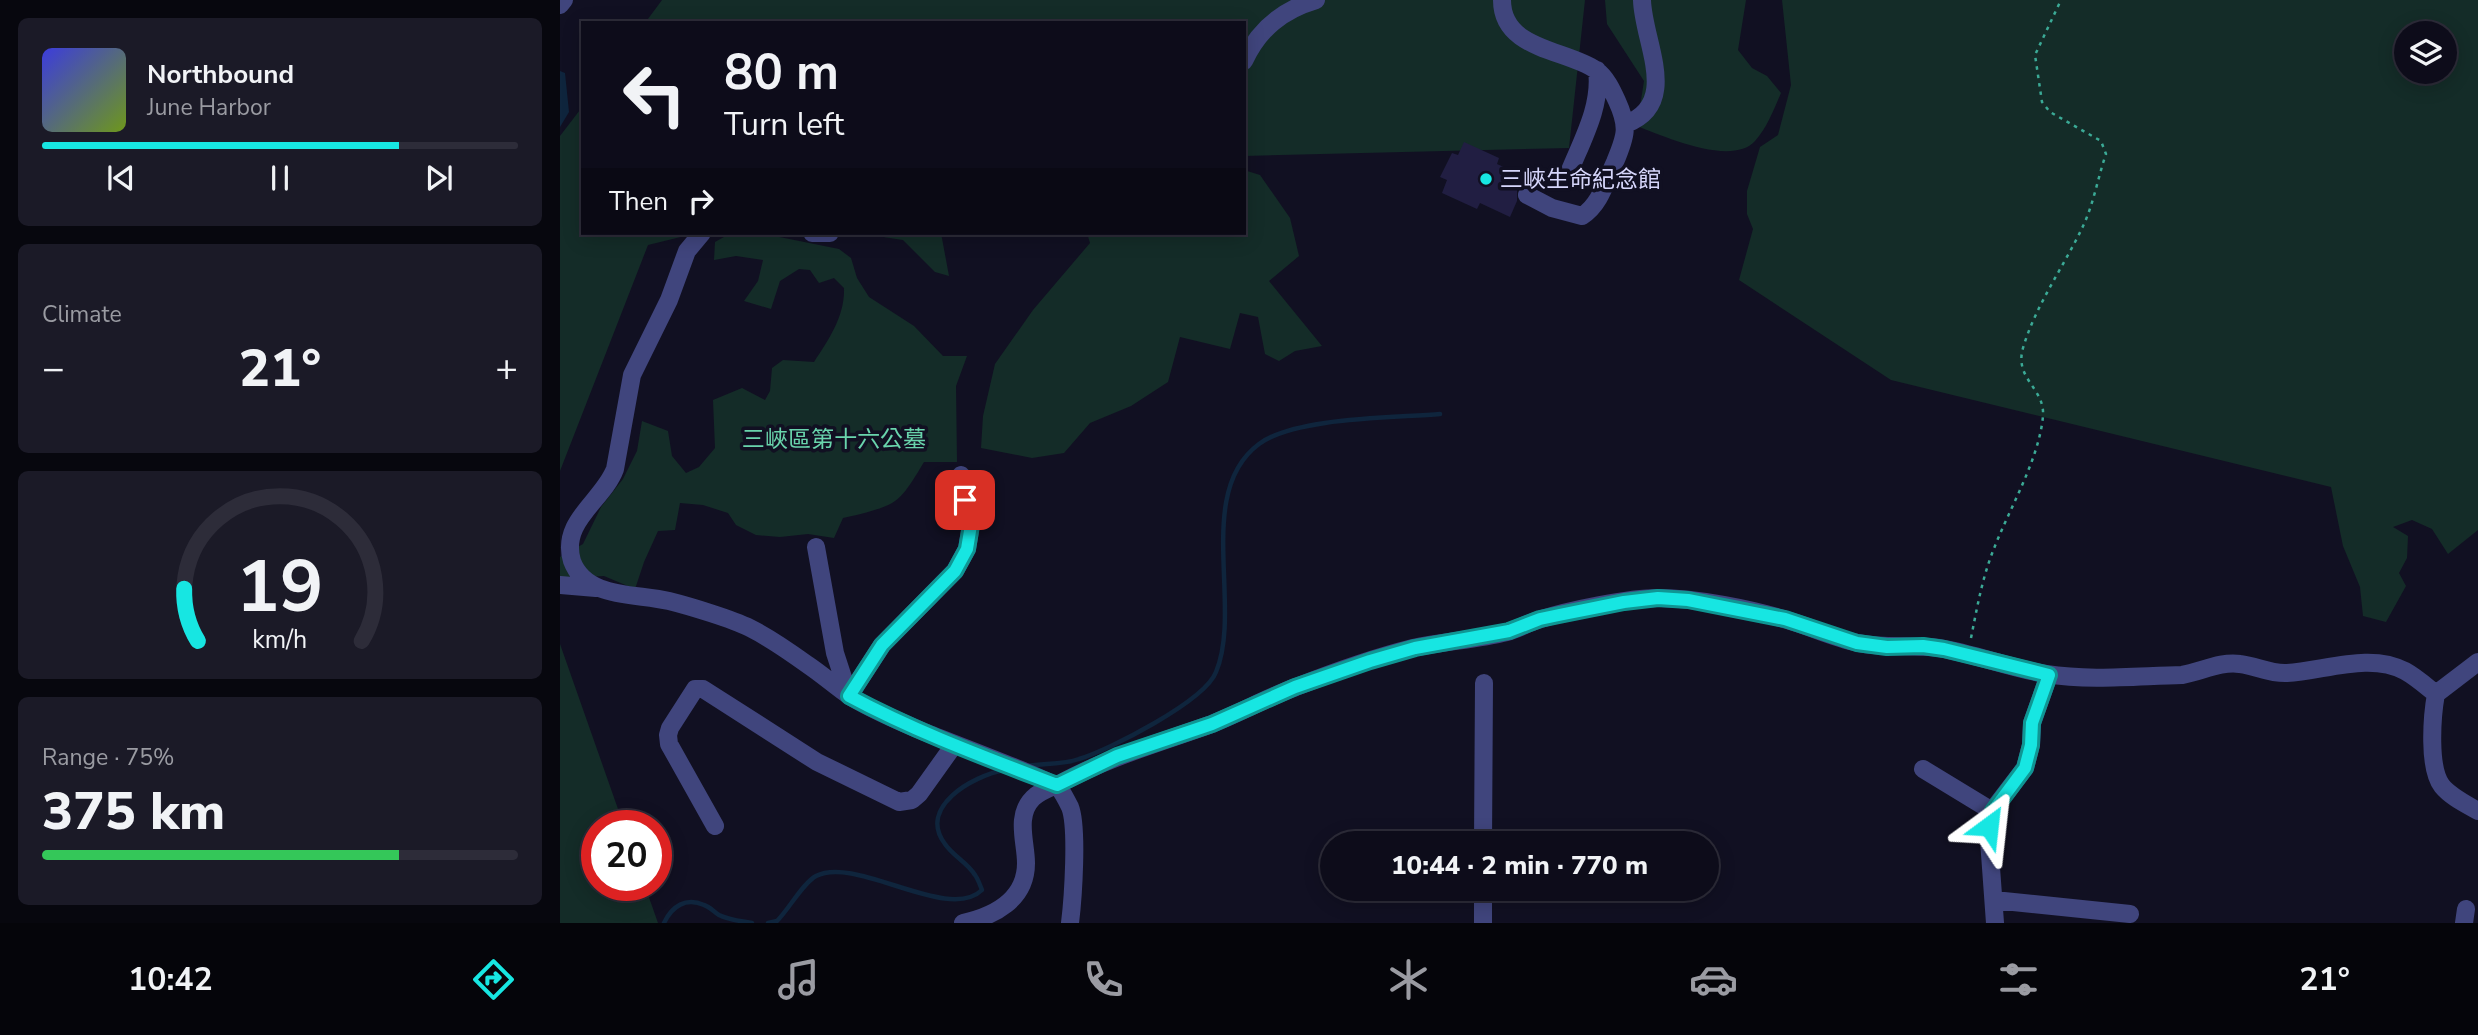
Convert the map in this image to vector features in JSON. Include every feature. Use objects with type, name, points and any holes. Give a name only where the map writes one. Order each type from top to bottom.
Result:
[{"type":"lane","points":[[560,5],[564,0]]},
{"type":"lane","points":[[1246,58],[1272,21],[1295,7],[1316,0]]},
{"type":"lane","points":[[1502,0],[1506,19],[1530,43],[1597,70],[1611,87],[1626,124],[1625,140],[1593,209],[1581,216],[1569,214],[1527,195]]},
{"type":"lane","points":[[1626,124],[1641,118],[1653,102],[1657,76],[1642,0]]},
{"type":"lane","points":[[1568,176],[1594,109],[1599,86],[1597,70]]},
{"type":"lane","points":[[599,588],[584,581],[577,572],[569,543],[575,525],[585,509],[611,481],[632,375],[669,300],[687,251],[700,235]]},
{"type":"lane","points":[[849,696],[882,645],[955,571],[967,549],[971,525],[961,475]]},
{"type":"lane","points":[[816,547],[835,653],[849,696]]},
{"type":"lane","points":[[560,586],[599,588],[670,601],[748,627],[808,665],[849,696],[884,714],[954,745],[1057,785],[1070,807],[1074,829],[1070,923]]},
{"type":"lane","points":[[963,923],[993,914],[1017,895],[1024,879],[1026,863],[1023,841],[1025,811],[1031,800],[1041,792],[1117,756],[1212,724],[1295,687],[1370,661],[1415,648],[1509,631],[1540,619],[1624,602],[1658,598],[1688,600],[1785,619],[1857,643],[1887,647],[1923,646],[2049,675],[2182,675],[2228,663],[2242,664],[2274,674],[2340,665],[2387,664],[2405,671],[2436,694]]},
{"type":"lane","points":[[2478,662],[2436,694],[2433,713],[2436,775],[2450,793],[2478,811]]},
{"type":"lane","points":[[1995,923],[1989,826],[1993,811],[2025,768],[2031,745],[2032,723],[2049,675]]},
{"type":"lane","points":[[1483,831],[1484,683]]},
{"type":"lane","points":[[715,825],[669,744],[670,728],[695,689],[703,689],[817,762],[899,802],[912,800],[919,794],[954,745]]},
{"type":"lane","points":[[1923,769],[1993,811]]},
{"type":"lane","points":[[1994,900],[2130,914]]},
{"type":"lane","points":[[1483,901],[1483,923]]},
{"type":"path","points":[[1967,655],[1985,571],[2029,466],[2043,417],[2042,403],[2022,370],[2023,347],[2084,225],[2106,154],[2101,141],[2050,112],[2042,102],[2035,55],[2061,0]]},
{"type":"green space","points":[[662,0],[1585,0],[1569,148],[1246,156],[1246,21],[646,21]]},
{"type":"green space","points":[[1605,0],[1746,0],[1738,50],[1752,68],[1767,76],[1781,93],[1767,124],[1755,141],[1744,148],[1731,151],[1714,150],[1680,142],[1637,126],[1644,81],[1607,24]]},
{"type":"green space","points":[[1782,0],[2478,0],[2478,530],[2448,554],[2432,529],[2412,520],[2393,527],[2408,536],[2407,558],[2399,573],[2406,586],[2386,622],[2363,616],[2360,587],[2343,546],[2331,487],[1891,380],[1739,280],[1753,229],[1747,214],[1747,191],[1760,147],[1778,135],[1791,85]]},
{"type":"green space","points":[[581,109],[581,235],[689,235],[648,245],[560,471],[560,136]]},
{"type":"green space","name":"三峽區第十六公墓","points":[[1246,171],[1260,175],[1290,218],[1299,256],[1269,281],[1322,346],[1295,351],[1279,361],[1265,354],[1258,317],[1240,313],[1230,349],[1180,337],[1168,382],[1131,406],[1090,423],[1064,453],[1032,458],[981,448],[983,416],[995,364],[1033,310],[1090,243],[1088,235],[1246,235]]},
{"type":"green space","name":"三峽區第十六公墓","points":[[727,235],[769,235],[839,249],[851,258],[857,278],[869,297],[914,326],[943,356],[967,356],[956,386],[957,462],[924,462],[897,500],[875,510],[843,518],[834,538],[808,534],[780,537],[756,535],[736,525],[728,513],[703,505],[680,503],[675,530],[658,531],[635,589],[604,576],[560,578],[560,557],[583,544],[601,507],[623,479],[637,451],[642,421],[668,431],[672,456],[686,473],[699,467],[715,448],[713,400],[742,388],[765,400],[770,391],[772,368],[783,360],[814,362],[835,327],[842,308],[844,288],[834,278],[819,283],[810,270],[799,269],[780,281],[771,309],[744,301],[758,281],[763,260],[736,256],[714,260],[715,242]]},
{"type":"green space","points":[[870,235],[941,235],[949,276],[935,272],[903,240]]},
{"type":"green space","points":[[560,644],[618,810],[581,810],[581,901],[650,901],[658,923],[560,923]]},
{"type":"water","points":[[560,71],[565,73],[569,112],[560,127]]},
{"type":"building","name":"三峽生命紀念館","points":[[1464,142],[1499,158],[1497,164],[1528,178],[1517,190],[1517,201],[1510,217],[1480,203],[1477,209],[1442,193],[1447,180],[1440,177],[1452,153],[1458,155]]},
{"type":"waterway","points":[[1027,766],[1073,761],[1112,746],[1176,710],[1208,684],[1216,672],[1223,646],[1224,520],[1229,491],[1240,465],[1259,444],[1296,428],[1320,424],[1440,414]]},
{"type":"waterway","points":[[768,923],[777,921],[811,879],[833,872],[854,874],[947,899],[967,898],[982,890],[972,871],[945,844],[938,830],[938,818],[943,806],[964,786],[1004,770]]},
{"type":"waterway","points":[[664,923],[675,908],[691,902],[706,906],[727,918],[752,923]]},
{"type":"place","name":"三峽生命紀念館","points":[[1486,179]]},
{"type":"route","points":[[965,500],[971,525],[967,549],[955,571],[882,645],[849,696],[954,745],[1057,785],[1117,756],[1212,724],[1295,687],[1370,661],[1415,648],[1509,631],[1540,619],[1658,598],[1688,600],[1785,619],[1857,643],[1944,649],[2049,675],[2032,723],[2031,745],[2025,768],[1993,811],[1989,826]]}]
